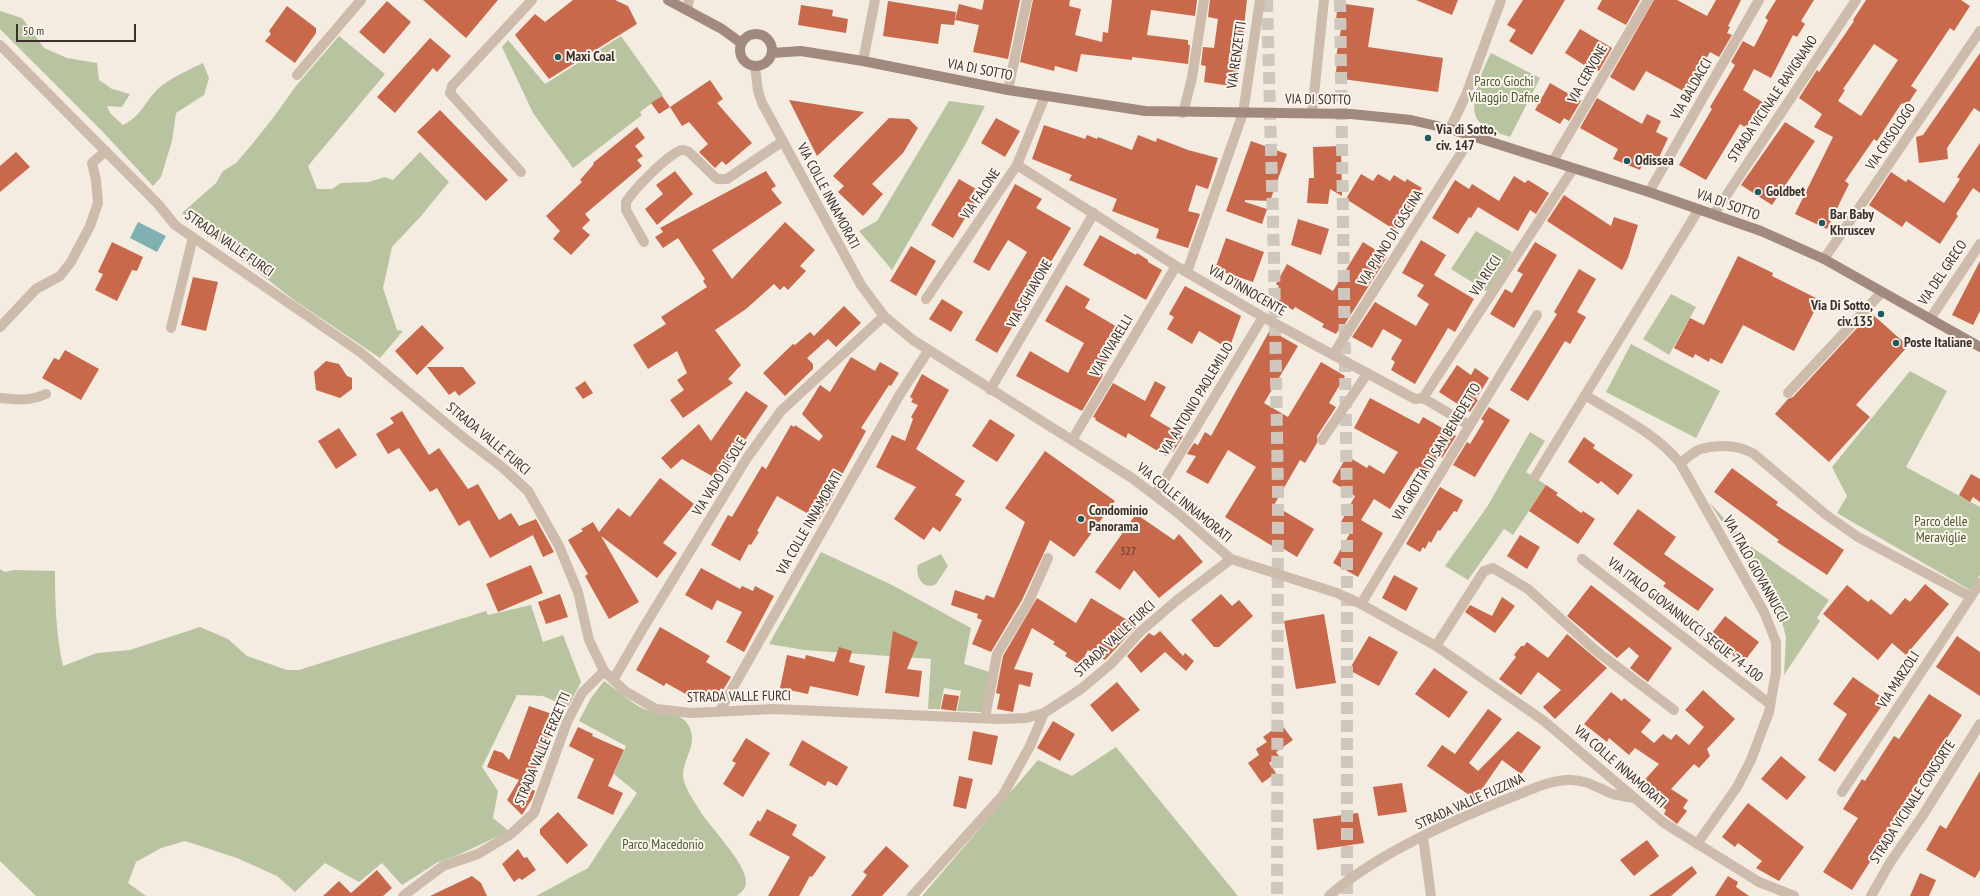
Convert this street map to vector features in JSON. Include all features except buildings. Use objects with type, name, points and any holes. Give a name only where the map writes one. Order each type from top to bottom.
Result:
[{"type":"street","points":[[297,75],[361,0]]},
{"type":"street","points":[[521,172],[450,93],[452,86],[532,0]]},
{"type":"street","points":[[668,0],[688,5],[741,42]]},
{"type":"street","points":[[863,62],[875,0]]},
{"type":"street","points":[[1008,90],[1027,0]]},
{"type":"street","points":[[1183,112],[1192,78],[1204,0]]},
{"type":"street","name":"VIA RENZETTI","points":[[1243,113],[1260,0]]},
{"type":"street","points":[[1312,113],[1324,0]]},
{"type":"street","points":[[1450,129],[1466,95],[1501,0]]},
{"type":"street","name":"VIA CERVONE","points":[[1553,161],[1648,0]]},
{"type":"street","name":"VIA BALDACCI","points":[[1650,192],[1759,0]]},
{"type":"street","name":"STRADA VICINALE RAVIGNANO","points":[[1714,214],[1856,0]]},
{"type":"street","name":"VIA CRISOLOGO","points":[[1824,259],[1980,31]]},
{"type":"street","points":[[753,33],[764,35],[771,42],[772,53],[768,61],[764,64],[755,66],[749,65],[742,58],[740,53],[741,42],[748,35],[753,33]]},
{"type":"street","name":"STRADA VALLE FURCI","points":[[0,45],[158,204],[175,225],[360,352],[464,438],[502,466],[528,491],[559,546],[578,592],[589,640],[604,671],[625,692],[656,709],[691,713],[774,709],[985,718],[1026,718],[1044,713],[1082,689],[1112,663],[1140,632],[1176,601],[1231,559]]},
{"type":"street","name":"VIA DI SOTTO","points":[[772,53],[801,51],[1008,90],[1145,111],[1312,113],[1381,116],[1411,120],[1450,129],[1650,192],[1761,231],[1824,259],[1980,347]]},
{"type":"street","name":"VIA COLLE INNAMORATI","points":[[755,66],[758,91],[783,141],[861,285],[884,316],[913,340],[928,351],[1132,478],[1155,495],[1231,559],[1337,593],[1361,604],[1436,646],[1544,721],[1598,765],[1664,823],[1759,882],[1794,896]]},
{"type":"street","name":"VIA FALONE","points":[[926,299],[1017,165],[1045,96]]},
{"type":"street","points":[[1187,272],[1243,113]]},
{"type":"street","name":"VIA PIANO DI CASCINA","points":[[1333,355],[1472,136]]},
{"type":"street","name":"VIA COLLE INNAMORATI","points":[[644,242],[626,210],[626,202],[651,175],[677,152],[684,150],[689,152],[717,179],[722,180],[727,179],[783,141]]},
{"type":"street","points":[[0,327],[36,289],[60,276],[71,262],[90,226],[98,203],[96,180],[92,163],[106,151]]},
{"type":"street","name":"VIA D'INNOCENTE","points":[[1017,165],[1176,266],[1263,317],[1414,400],[1423,398],[1469,425]]},
{"type":"street","name":"VIA RICCI","points":[[1423,398],[1573,169]]},
{"type":"street","points":[[1535,477],[1699,209]]},
{"type":"street","name":"VIA SCHIAVONE","points":[[990,390],[1094,213]]},
{"type":"street","points":[[170,328],[193,237]]},
{"type":"street","name":"VIA DEL GRECO","points":[[1930,319],[1980,244]]},
{"type":"street","name":"VIA VIVARELLI","points":[[1072,440],[1176,266]]},
{"type":"street","points":[[1788,393],[1882,292]]},
{"type":"street","name":"VIA GROTTA DI SAN BENEDETTO","points":[[1361,604],[1537,315]]},
{"type":"street","name":"VIA VADO DI SOLE","points":[[613,680],[747,458],[781,411],[884,316]]},
{"type":"street","name":"VIA ANTONIO PAOLEMILIO","points":[[1155,495],[1263,317]]},
{"type":"street","name":"VIA COLLE INNAMORATI","points":[[719,712],[899,396],[928,351]]},
{"type":"street","points":[[1322,440],[1367,374]]},
{"type":"street","points":[[0,398],[16,400],[33,399],[46,394]]},
{"type":"street","name":"VIA ITALO GIOVANNUCCI","points":[[1585,395],[1657,441],[1670,451],[1680,463],[1772,627],[1776,642],[1777,658],[1770,704],[1751,760],[1736,787],[1697,844]]},
{"type":"street","points":[[1680,463],[1700,449],[1728,447],[1745,449],[1754,454],[1825,514],[1858,537],[1971,597]]},
{"type":"street","points":[[985,718],[997,654],[1028,603],[1048,558]]},
{"type":"street","name":"VIA ITALO GIOVANNUCCI SEGUE 74-100","points":[[1582,559],[1770,704]]},
{"type":"street","points":[[1436,646],[1484,571],[1493,568],[1528,589],[1595,650],[1674,710]]},
{"type":"street","name":"VIA MARZOLI","points":[[1842,792],[1980,583]]},
{"type":"street","name":"STRADA VALLE FERZETTI","points":[[403,896],[443,866],[478,854],[510,834],[534,813],[568,722],[582,693],[604,671]]},
{"type":"street","points":[[912,896],[1003,795],[1030,746],[1044,713]]},
{"type":"street","name":"STRADA VICINALE CONSORTE","points":[[1871,896],[1891,861],[1923,815],[1980,724]]},
{"type":"street","name":"STRADA VALLE FUZZINA","points":[[1329,896],[1379,860],[1423,837],[1478,810],[1544,784],[1566,780],[1587,782],[1611,794],[1634,798]]},
{"type":"street","points":[[1423,837],[1431,896]]},
{"type":"green space","points":[[0,11],[22,18],[44,48],[67,58],[97,63],[99,80],[112,89],[130,94],[122,107],[107,106],[110,113],[123,125],[138,114],[155,92],[164,84],[203,63],[209,78],[204,95],[176,113],[172,141],[161,177],[153,186],[102,131],[0,29]]},
{"type":"green space","points":[[339,36],[385,74],[308,166],[317,189],[332,189],[341,183],[369,182],[385,177],[393,180],[420,152],[449,182],[421,216],[392,247],[383,288],[397,330],[403,331],[380,358],[294,300],[182,213],[216,183],[223,171],[236,163],[273,118],[296,86]]},
{"type":"green space","points":[[621,36],[663,95],[640,112],[642,115],[573,168],[533,113],[502,47],[508,40],[545,84]]},
{"type":"green space","name":"Parco Giochi Vilaggio Dafne","points":[[1491,53],[1540,78],[1510,137],[1492,131],[1484,126],[1477,119],[1475,112],[1475,95],[1484,67]]},
{"type":"green space","points":[[949,101],[985,106],[965,145],[892,270],[859,231],[877,221]]},
{"type":"green space","points":[[1476,231],[1512,252],[1488,292],[1451,269]]},
{"type":"green space","points":[[1671,294],[1696,307],[1669,355],[1643,339]]},
{"type":"green space","points":[[1631,344],[1720,391],[1696,438],[1606,392]]},
{"type":"green space","name":"Parco delle Meraviglie","points":[[1910,371],[1947,391],[1906,467],[1980,507],[1980,575],[1970,590],[1837,513],[1847,496],[1832,467]]},
{"type":"green space","points":[[1530,432],[1545,441],[1526,472],[1546,485],[1513,535],[1504,529],[1468,580],[1445,566],[1487,507]]},
{"type":"green space","points":[[1709,502],[1750,546],[1829,600],[1817,618],[1820,621],[1784,675],[1786,637],[1779,611]]},
{"type":"green space","points":[[821,552],[892,585],[971,628],[964,664],[990,672],[982,712],[957,711],[961,691],[944,688],[940,709],[928,709],[931,659],[804,650],[769,644]]},
{"type":"green space","points":[[941,554],[948,566],[936,584],[927,586],[919,578],[917,569],[918,565]]},
{"type":"green space","points":[[0,569],[5,572],[14,570],[55,571],[56,619],[63,666],[97,653],[130,650],[200,627],[228,639],[247,656],[287,670],[299,670],[486,611],[488,615],[531,605],[543,642],[563,635],[581,682],[568,707],[543,696],[517,695],[482,767],[498,791],[493,818],[509,831],[456,856],[438,862],[402,885],[382,863],[359,882],[325,863],[295,892],[277,876],[237,858],[185,841],[161,848],[136,862],[128,883],[146,896],[36,896],[0,861]]},
{"type":"green space","name":"Parco Macedonio","points":[[604,681],[639,707],[649,711],[679,716],[687,723],[691,730],[692,743],[684,768],[683,779],[689,793],[700,811],[729,848],[743,870],[746,880],[745,887],[737,896],[536,896],[588,868],[637,793],[614,774],[626,746],[579,721],[591,698]]},
{"type":"green space","points":[[1116,747],[1238,896],[922,896],[1038,760],[1072,776]]},
{"type":"water","points":[[138,222],[166,236],[157,252],[130,238]]},
{"type":"tunnel","points":[[1267,0],[1274,259],[1278,494],[1277,896]]},
{"type":"tunnel","points":[[1340,0],[1347,507],[1347,896]]},
{"type":"place","name":"Maxi Coal","points":[[558,57]]},
{"type":"place","name":"Via di Sotto, civ. 147","points":[[1428,138]]},
{"type":"place","name":"Odissea","points":[[1627,161]]},
{"type":"place","name":"Goldbet","points":[[1758,192]]},
{"type":"place","name":"Bar Baby Khruscev","points":[[1822,223]]},
{"type":"place","name":"Via Di Sotto, civ.135","points":[[1881,314]]},
{"type":"place","name":"Poste Italiane","points":[[1896,343]]},
{"type":"place","name":"Condominio Panorama","points":[[1081,519]]}]
